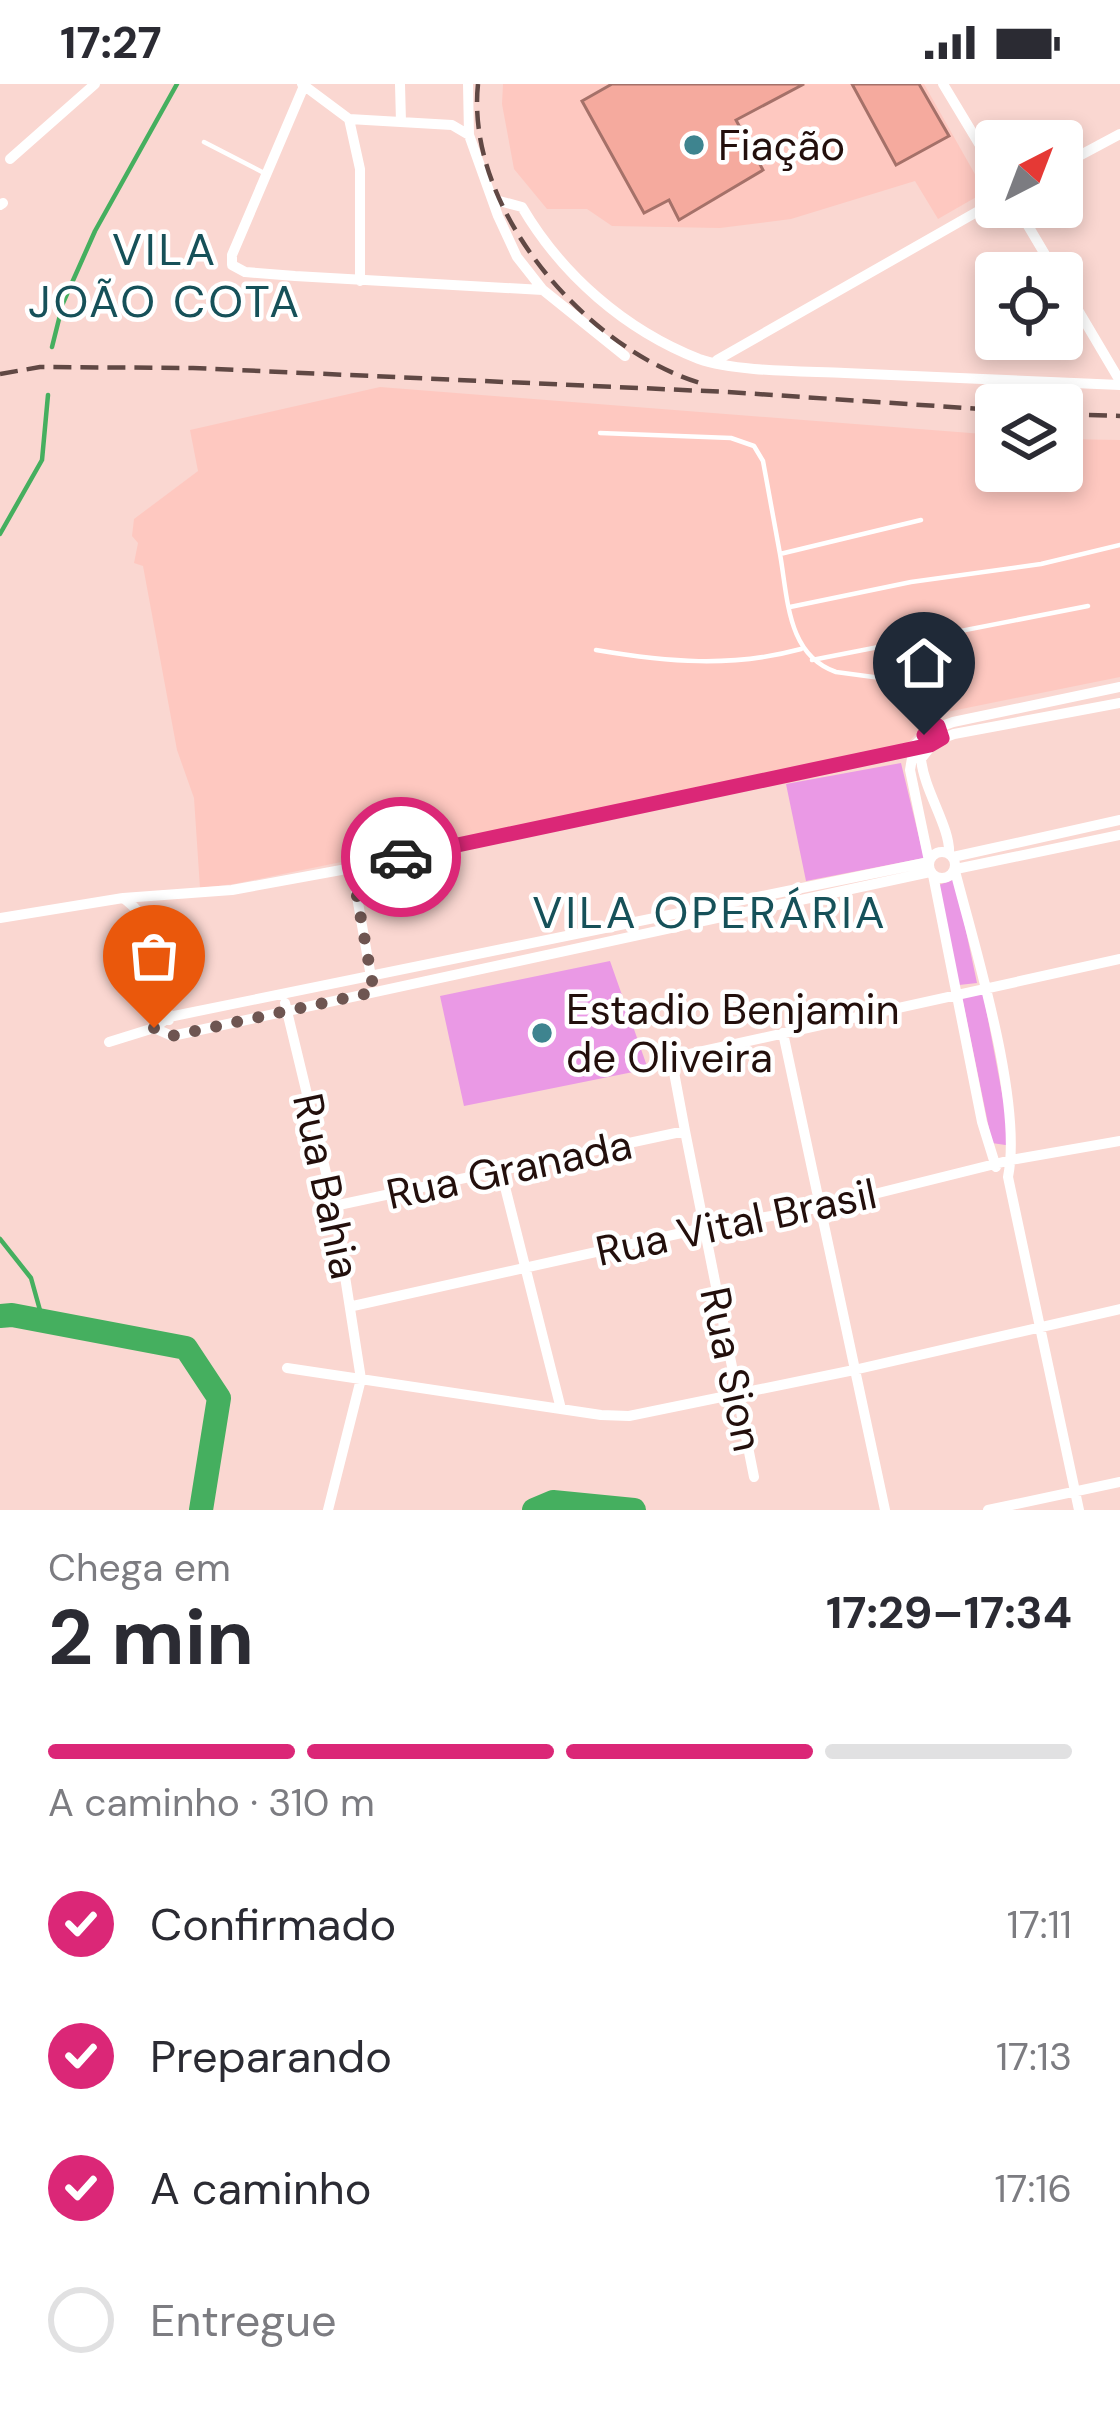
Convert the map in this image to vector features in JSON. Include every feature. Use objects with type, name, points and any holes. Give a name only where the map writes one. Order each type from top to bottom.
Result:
[{"type":"street","points":[[10,159],[95,84]]},
{"type":"street","points":[[400,84],[401,122]]},
{"type":"street","points":[[468,84],[469,135],[517,257],[543,290],[625,356]]},
{"type":"street","points":[[943,84],[975,137]]},
{"type":"street","points":[[469,135],[452,125],[349,119],[303,85],[232,255],[232,265],[245,272],[543,290]]},
{"type":"street","points":[[349,119],[360,169],[360,281]]},
{"type":"street","points":[[1083,154],[1120,134]]},
{"type":"street","points":[[492,200],[522,207],[543,243],[576,282],[645,330],[702,360],[787,370],[1120,383]]},
{"type":"street","points":[[714,362],[975,213]]},
{"type":"street","points":[[1083,319],[1120,383]]},
{"type":"street","points":[[914,746],[940,732],[1120,686]]},
{"type":"street","points":[[1078,695],[1082,711]]},
{"type":"street","points":[[1079,1510],[1008,1177],[1013,1142],[984,989],[949,838],[929,797],[920,759],[940,732],[1120,703]]},
{"type":"street","points":[[0,918],[124,898],[232,890],[352,868],[930,745]]},
{"type":"street","points":[[914,746],[910,770],[994,1165],[1008,1177]]},
{"type":"street","points":[[931,868],[942,879],[953,863],[1120,820]]},
{"type":"street","points":[[1102,824],[1113,836]]},
{"type":"street","points":[[931,868],[935,853],[953,863],[1113,836]]},
{"type":"street","points":[[352,868],[374,992]]},
{"type":"street","points":[[109,1042],[154,1028],[169,1017],[931,868]]},
{"type":"street","points":[[124,898],[148,925],[172,1036]]},
{"type":"street","points":[[154,1028],[172,1036],[609,945],[766,900]]},
{"type":"street","points":[[884,1510],[783,1033],[1120,959]]},
{"type":"street","name":"Rua Bahia","points":[[283,994],[334,1206],[361,1379]]},
{"type":"street","name":"Rua Sion","points":[[754,1477],[673,1067],[676,1057],[683,1054],[783,1033]]},
{"type":"street","name":"Rua Granada","points":[[334,1206],[685,1131]]},
{"type":"street","name":"Rua Vital Brasil","points":[[352,1306],[704,1228],[822,1207],[1011,1160],[1120,1142]]},
{"type":"street","points":[[501,1172],[561,1409]]},
{"type":"street","points":[[287,1369],[629,1416],[1120,1309]]},
{"type":"street","points":[[328,1510],[361,1379]]},
{"type":"street","points":[[988,1510],[1120,1482]]},
{"type":"lane","points":[[204,142],[266,173]]},
{"type":"lane","points":[[600,433],[744,440],[763,461],[801,650],[836,672],[918,683],[932,703],[940,732]]},
{"type":"lane","points":[[780,554],[921,520]]},
{"type":"lane","points":[[790,608],[911,582],[1041,564],[1120,544]]},
{"type":"lane","points":[[812,660],[1088,606]]},
{"type":"lane","points":[[596,650],[697,664],[801,650]]},
{"type":"shaded area","points":[[503,84],[924,84],[975,174],[975,198],[938,219],[915,181],[791,219],[720,228],[612,226],[587,209],[547,209],[514,169]]},
{"type":"shaded area","points":[[380,387],[975,433],[975,492],[1083,492],[1083,439],[1120,440],[1120,677],[937,714],[904,746],[200,888],[194,798],[177,750],[143,566],[134,563],[138,543],[132,536],[134,519],[198,471],[190,430]]},
{"type":"shaded area","points":[[901,763],[924,858],[806,881],[786,784]]},
{"type":"shaded area","points":[[955,879],[977,983],[959,985],[939,885]]},
{"type":"shaded area","name":"Estadio Benjamin de Oliveira","points":[[610,961],[648,1069],[464,1106],[440,996]]},
{"type":"shaded area","points":[[983,993],[1012,1146],[992,1143],[962,997]]},
{"type":"building","name":"Fiação","points":[[612,84],[804,84],[736,120],[763,170],[679,220],[669,200],[644,213],[582,101]]},
{"type":"building","points":[[852,84],[919,84],[949,136],[896,165]]},
{"type":"waterway","points":[[52,347],[63,303],[95,231],[177,84]]},
{"type":"waterway","points":[[0,534],[42,460],[48,395]]},
{"type":"waterway","points":[[0,1239],[31,1278],[43,1321]]},
{"type":"waterway","points":[[0,1316],[186,1348],[219,1398],[201,1510]]},
{"type":"waterway","points":[[534,1510],[553,1502],[634,1510]]},
{"type":"railway","points":[[478,84],[479,131],[491,179],[512,224],[541,267],[615,339],[657,365],[700,383]]},
{"type":"railway","points":[[0,374],[40,367],[193,368],[728,392],[975,409]]},
{"type":"railway","points":[[1083,415],[1120,416]]},
{"type":"way so far","points":[[154,1028],[172,1036],[374,992],[352,868],[401,857]]},
{"type":"place","name":"Fiação","points":[[694,145]]},
{"type":"place","name":"Estadio Benjamin de Oliveira","points":[[542,1033]]},
{"type":"district","name":"VILA JOÃO COTA","points":[[165,275]]},
{"type":"district","name":"VILA OPERÁRIA","points":[[710,912]]},
{"type":"route","points":[[401,857],[930,745],[942,738],[938,726],[924,735]]}]
